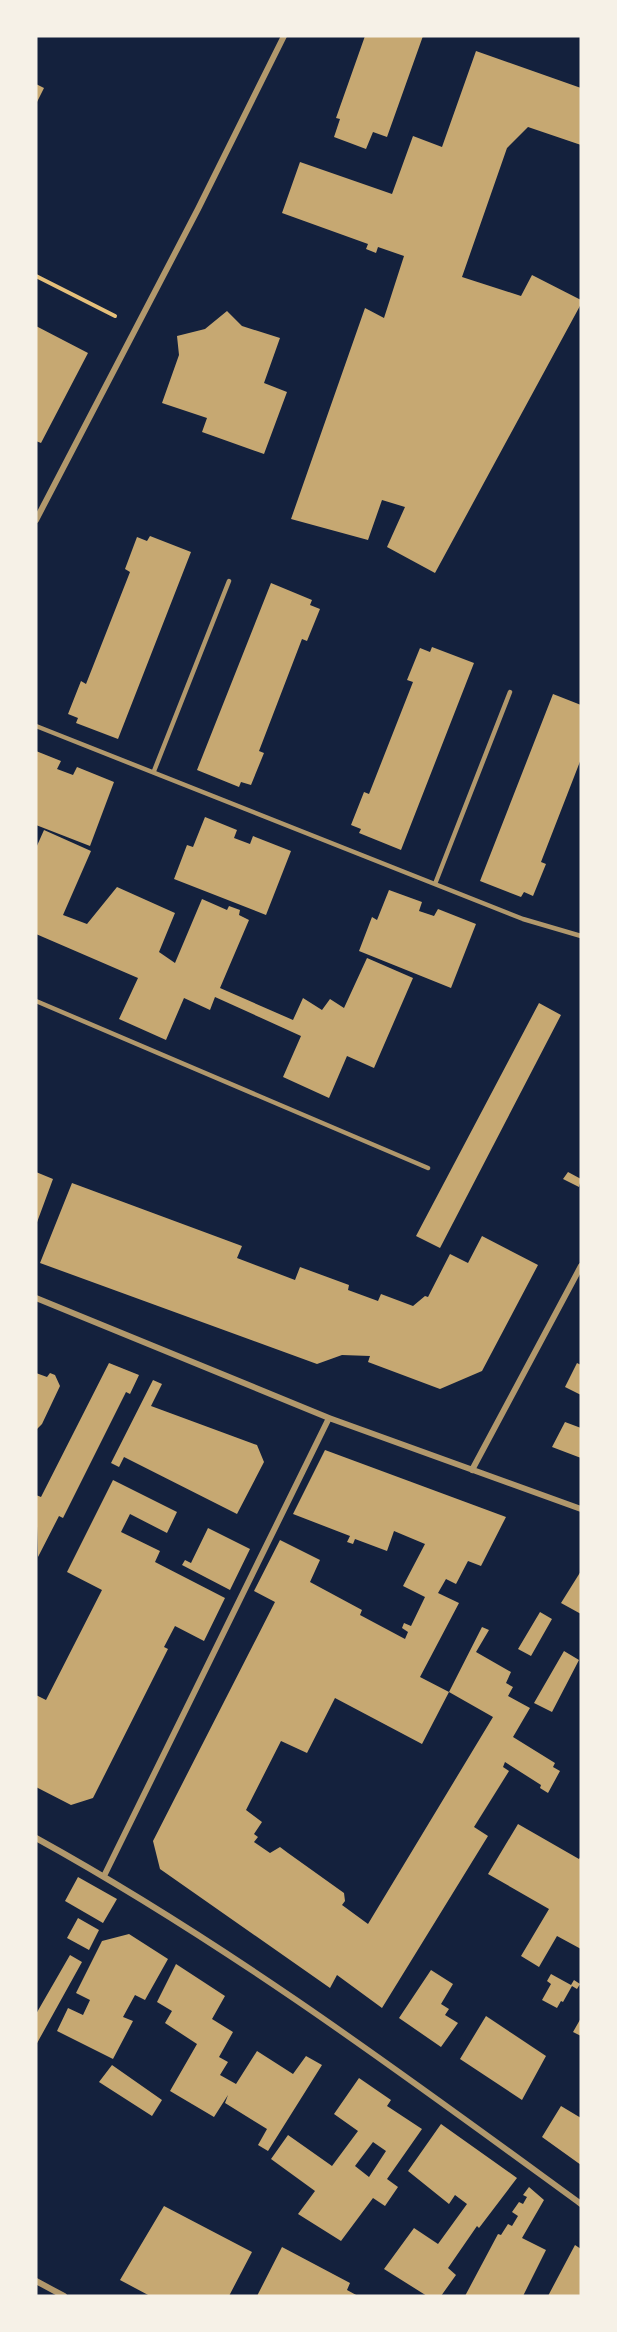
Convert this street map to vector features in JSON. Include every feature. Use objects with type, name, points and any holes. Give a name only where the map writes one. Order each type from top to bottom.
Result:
[{"type":"street","points":[[36,520],[198,209],[284,36]]},
{"type":"street","points":[[472,1470],[581,1266]]},
{"type":"street","points":[[36,1298],[329,1418],[581,1509]]},
{"type":"street","points":[[104,1876],[329,1418]]},
{"type":"street","points":[[36,1839],[104,1876],[256,1971],[581,2204]]},
{"type":"street","points":[[36,2281],[64,2296]]},
{"type":"lane","points":[[154,771],[229,581]]},
{"type":"lane","points":[[435,884],[510,692]]},
{"type":"lane","points":[[36,726],[523,919],[581,936]]},
{"type":"lane","points":[[36,1001],[428,1168]]},
{"type":"path","points":[[36,276],[115,316]]},
{"type":"building","points":[[365,36],[423,36],[387,137],[373,132],[366,149],[334,137],[340,119],[336,118]]},
{"type":"building","points":[[476,51],[581,88],[581,145],[528,127],[507,148],[462,277],[521,296],[532,275],[581,300],[581,304],[435,573],[387,547],[405,507],[382,500],[368,540],[291,519],[365,308],[384,318],[404,256],[378,247],[376,253],[366,249],[368,244],[282,213],[300,162],[392,194],[413,136],[442,147]]},
{"type":"building","points":[[36,84],[44,88],[36,104]]},
{"type":"building","points":[[227,311],[242,326],[280,338],[264,383],[287,392],[264,454],[202,432],[207,418],[162,403],[179,355],[177,336],[205,329]]},
{"type":"building","points":[[36,326],[88,353],[41,443],[36,441]]},
{"type":"building","points":[[150,536],[191,552],[118,739],[76,723],[78,718],[68,714],[81,681],[86,684],[130,572],[125,569],[137,537],[147,541]]},
{"type":"building","points":[[271,583],[312,600],[310,605],[320,609],[307,641],[302,639],[259,751],[264,753],[251,785],[241,782],[239,787],[197,770]]},
{"type":"building","points":[[432,647],[474,663],[401,850],[359,833],[361,829],[351,825],[364,792],[369,794],[413,682],[407,680],[420,648],[430,652]]},
{"type":"building","points":[[553,694],[581,705],[581,759],[541,862],[546,864],[533,896],[524,892],[521,897],[480,881]]},
{"type":"building","points":[[36,751],[61,761],[57,769],[73,775],[77,767],[114,782],[90,846],[36,825]]},
{"type":"building","points":[[205,817],[237,830],[234,838],[250,844],[253,836],[291,851],[266,915],[174,879],[187,845],[193,847]]},
{"type":"building","points":[[44,830],[91,851],[63,915],[87,924],[117,887],[175,913],[159,952],[175,963],[202,899],[227,910],[229,906],[240,910],[239,915],[249,920],[220,988],[293,1020],[303,998],[322,1010],[330,999],[344,1008],[367,958],[413,978],[374,1068],[347,1056],[329,1098],[283,1077],[301,1036],[215,997],[210,1010],[184,998],[166,1040],[119,1019],[138,978],[36,934],[36,848]]},
{"type":"building","points":[[389,890],[422,902],[419,911],[434,916],[438,909],[476,924],[451,988],[359,951],[372,917],[377,920]]},
{"type":"building","points":[[539,1003],[561,1015],[440,1248],[416,1236]]},
{"type":"building","points":[[36,1172],[53,1179],[36,1225]]},
{"type":"building","points":[[568,1172],[581,1179],[579,1187],[563,1179]]},
{"type":"building","points":[[72,1183],[242,1246],[237,1258],[295,1280],[300,1267],[349,1285],[348,1290],[378,1301],[381,1294],[413,1306],[425,1296],[428,1297],[450,1254],[468,1263],[482,1236],[538,1265],[482,1371],[440,1389],[368,1362],[370,1356],[342,1355],[317,1364],[40,1263]]},
{"type":"building","points":[[109,1363],[139,1375],[130,1394],[126,1392],[63,1518],[59,1516],[38,1557],[36,1495],[41,1497]]},
{"type":"building","points":[[577,1363],[581,1365],[581,1395],[565,1387]]},
{"type":"building","points":[[36,1373],[47,1377],[50,1373],[55,1375],[60,1386],[42,1424],[36,1430]]},
{"type":"building","points":[[153,1380],[162,1384],[151,1406],[257,1445],[264,1462],[237,1514],[124,1457],[119,1467],[111,1463]]},
{"type":"building","points":[[565,1422],[581,1428],[581,1458],[552,1447]]},
{"type":"building","points":[[325,1450],[506,1517],[481,1566],[468,1561],[456,1584],[446,1579],[438,1593],[459,1603],[420,1677],[449,1692],[482,1627],[489,1630],[476,1652],[511,1672],[506,1683],[513,1687],[508,1696],[530,1708],[513,1737],[555,1763],[553,1767],[560,1771],[548,1793],[540,1788],[541,1785],[505,1762],[503,1767],[509,1771],[474,1827],[488,1836],[382,2008],[337,1975],[330,1988],[160,1869],[153,1841],[275,1602],[254,1591],[280,1540],[320,1560],[310,1582],[362,1610],[360,1615],[405,1639],[408,1632],[402,1628],[404,1623],[411,1626],[425,1597],[403,1586],[425,1544],[394,1531],[387,1551],[355,1539],[353,1544],[347,1542],[350,1536],[293,1514]],"holes":[[[449,1692],[493,1717],[368,1924],[342,1905],[345,1901],[344,1893],[280,1847],[270,1853],[254,1842],[258,1837],[254,1834],[262,1822],[246,1810],[281,1741],[307,1753],[335,1698],[422,1744]]]},
{"type":"building","points":[[113,1480],[177,1512],[167,1533],[130,1514],[121,1532],[160,1551],[155,1562],[225,1598],[204,1641],[175,1626],[164,1647],[168,1649],[93,1798],[71,1805],[36,1787],[36,1695],[46,1700],[102,1590],[67,1572]]},
{"type":"building","points":[[208,1528],[250,1549],[230,1590],[182,1565],[185,1560],[191,1563]]},
{"type":"building","points":[[581,1571],[581,1614],[561,1603]]},
{"type":"building","points":[[540,1612],[552,1619],[531,1656],[518,1649]]},
{"type":"building","points":[[564,1651],[579,1660],[552,1712],[534,1703]]},
{"type":"building","points":[[518,1824],[579,1859],[581,1856],[581,1949],[557,1936],[539,1967],[521,1956],[549,1909],[488,1874]]},
{"type":"building","points":[[78,1877],[117,1899],[103,1923],[65,1901]]},
{"type":"building","points":[[78,1918],[99,1930],[89,1950],[67,1938]]},
{"type":"building","points":[[129,1934],[168,1959],[145,2000],[135,1995],[123,2017],[133,2021],[113,2059],[57,2031],[68,2008],[83,2015],[90,2000],[76,1993],[102,1941]]},
{"type":"building","points":[[70,1955],[82,1962],[36,2045],[36,2014]]},
{"type":"building","points":[[176,1964],[225,1996],[212,2019],[233,2032],[219,2057],[228,2062],[220,2075],[236,2084],[257,2051],[293,2074],[306,2056],[322,2065],[268,2151],[258,2145],[267,2129],[225,2103],[228,2095],[214,2117],[170,2091],[197,2044],[165,2023],[172,2011],[157,2002]]},
{"type":"building","points":[[431,1970],[453,1984],[441,2004],[449,2009],[445,2015],[458,2023],[441,2047],[399,2018]]},
{"type":"building","points":[[551,1974],[571,1985],[574,1980],[580,1984],[577,1989],[572,1986],[557,2008],[542,2000],[551,1984],[547,1981]]},
{"type":"building","points":[[486,2016],[546,2056],[522,2100],[460,2059]]},
{"type":"building","points":[[581,2018],[581,2036],[573,2032]]},
{"type":"building","points":[[112,2065],[162,2100],[152,2116],[99,2082]]},
{"type":"building","points":[[359,2078],[391,2100],[387,2106],[422,2129],[387,2179],[398,2187],[385,2206],[373,2198],[341,2241],[298,2214],[315,2191],[271,2159],[288,2135],[332,2166],[358,2131],[334,2114]],"holes":[[[373,2142],[386,2151],[369,2177],[355,2166]]]},
{"type":"building","points":[[561,2106],[581,2118],[581,2165],[542,2137]]},
{"type":"building","points":[[441,2124],[517,2178],[479,2228],[477,2226],[448,2268],[456,2275],[441,2296],[427,2296],[384,2269],[414,2228],[438,2244],[467,2204],[455,2195],[449,2204],[408,2171]]},
{"type":"building","points":[[529,2187],[544,2200],[522,2238],[546,2250],[523,2296],[465,2296],[498,2234],[501,2235],[508,2224],[512,2226],[518,2216],[512,2212],[519,2202],[523,2204],[527,2197],[523,2195]]},
{"type":"building","points":[[164,2206],[252,2252],[229,2296],[150,2296],[120,2280]]},
{"type":"building","points":[[575,2245],[581,2249],[581,2296],[548,2296]]},
{"type":"building","points":[[282,2247],[350,2283],[347,2290],[358,2296],[257,2296]]}]
